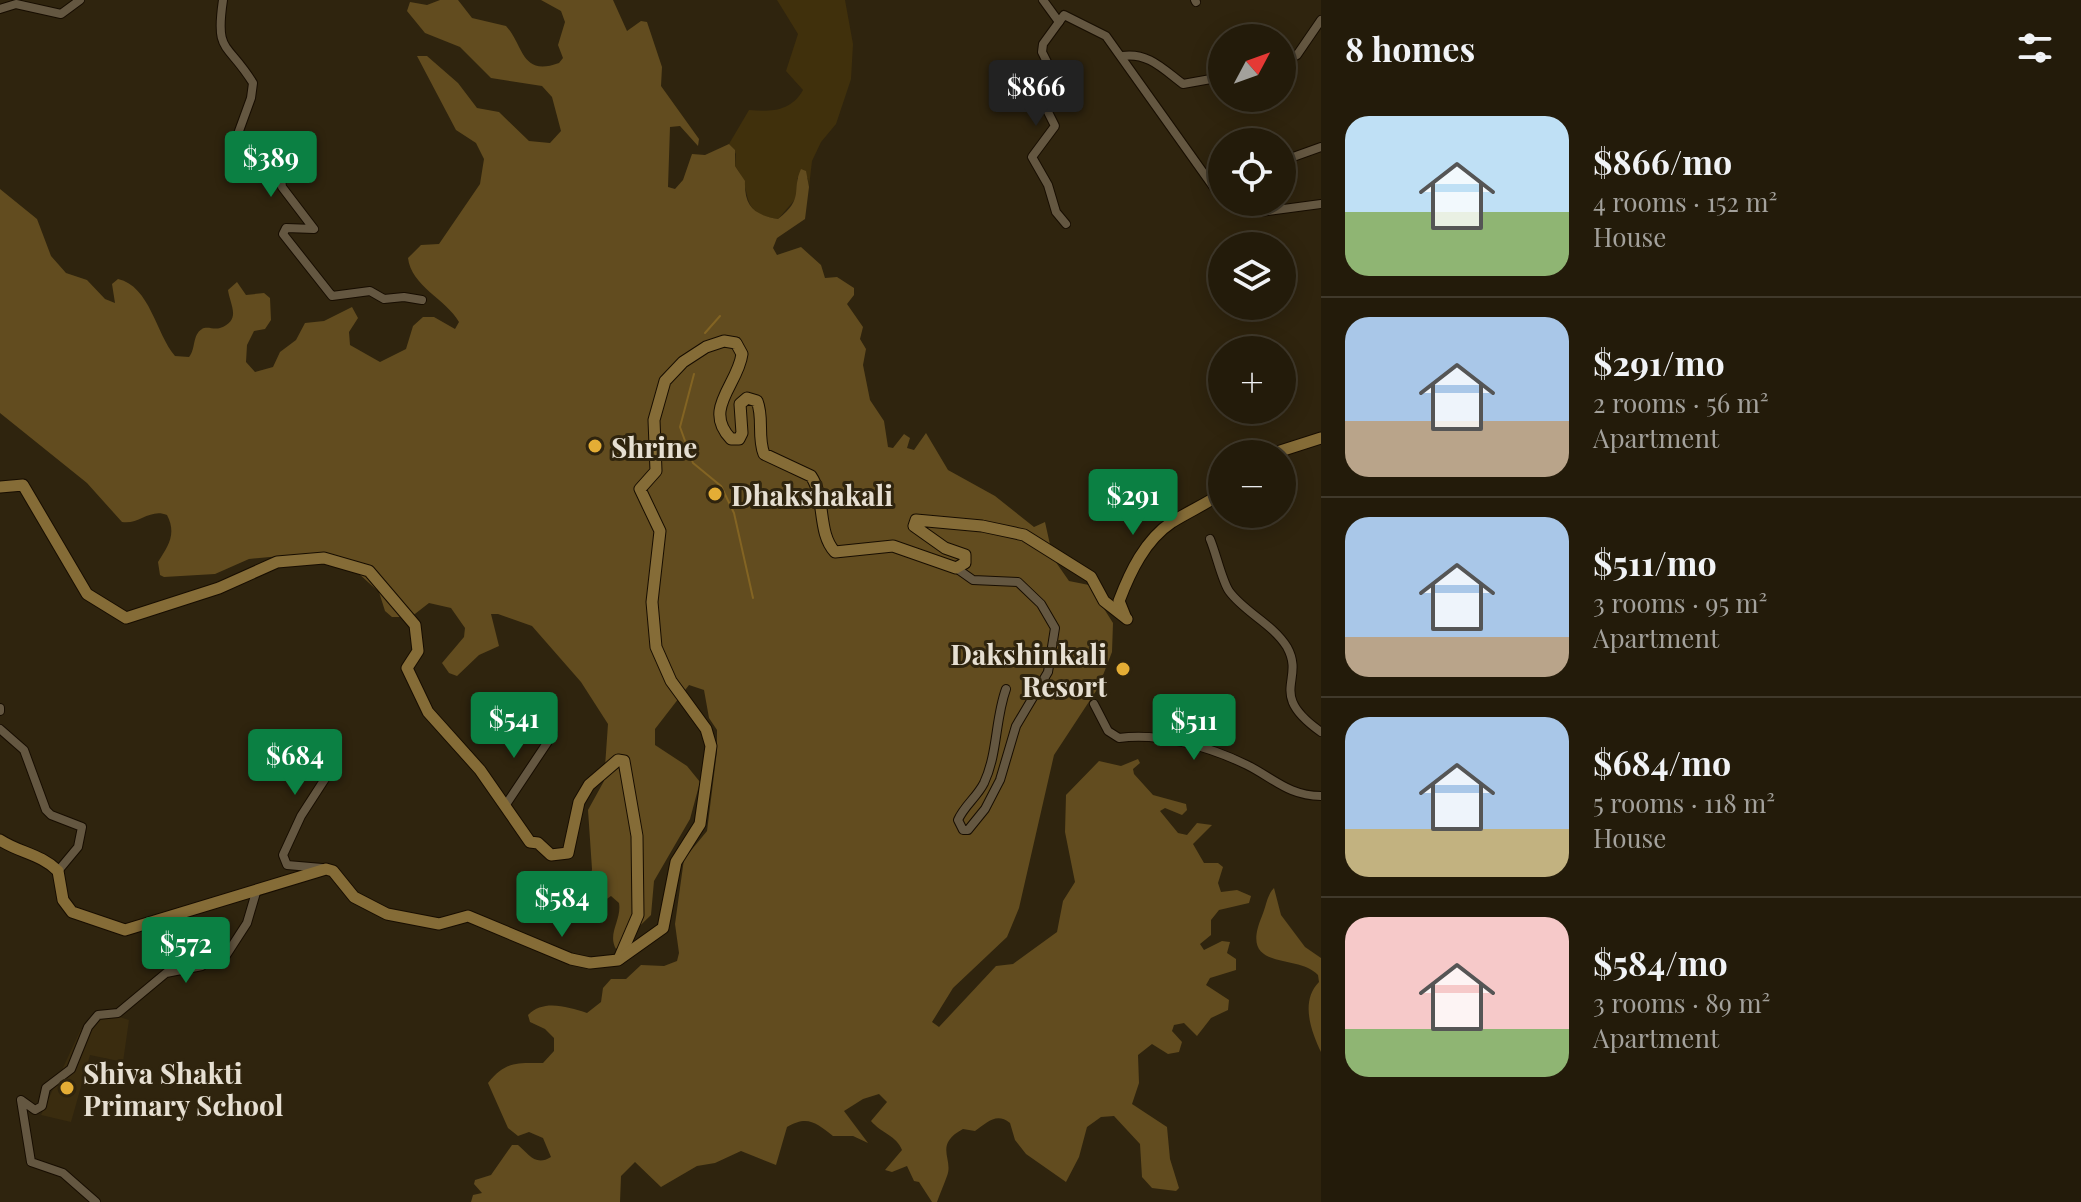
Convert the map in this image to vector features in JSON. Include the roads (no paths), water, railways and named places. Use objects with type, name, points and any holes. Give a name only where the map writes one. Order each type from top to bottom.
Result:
[{"type":"main road","points":[[0,840],[12,848],[41,857],[58,871],[63,900],[72,912],[125,930],[326,869],[333,871],[354,897],[387,914],[439,924],[468,916],[553,954],[590,963],[618,960],[656,936],[665,924],[676,862],[700,824],[711,746],[706,729],[671,681],[656,647],[652,602],[660,531],[640,493],[642,486],[656,471],[654,420],[665,381],[674,370],[706,347],[724,341],[736,343],[742,358],[721,403],[724,429],[731,439],[739,439],[742,433],[740,404],[747,398],[757,401],[760,411],[758,436],[764,454],[811,476],[821,501],[826,537],[833,550],[841,553],[893,546],[956,568],[965,563],[965,555],[920,532],[914,526],[916,520],[991,528],[1027,537],[1091,577],[1104,601],[1127,619],[1119,601],[1131,570],[1173,522],[1208,501]]},
{"type":"main road","points":[[1296,446],[1321,438]]},
{"type":"main road","points":[[0,487],[23,485],[66,553],[87,594],[126,618],[219,588],[277,562],[324,558],[369,571],[415,625],[418,651],[407,668],[428,712],[480,770],[530,842],[538,843],[551,855],[568,853],[579,802],[589,785],[618,760],[624,761],[637,836],[638,915],[618,960]]},
{"type":"street","points":[[0,9],[16,4],[61,14],[80,0]]},
{"type":"street","points":[[223,0],[218,31],[221,42],[253,83],[251,98],[235,142],[240,150],[280,170],[282,187],[314,229],[286,228],[283,234],[287,241],[307,261],[332,296],[370,291],[384,299],[422,300]]},
{"type":"street","points":[[1043,0],[1059,22]]},
{"type":"street","points":[[1066,224],[1056,212],[1048,185],[1032,157],[1055,126],[1041,98],[1057,82],[1042,52],[1043,44],[1064,15],[1106,36],[1208,177]]},
{"type":"street","points":[[1296,56],[1321,20]]},
{"type":"street","points":[[1122,56],[1137,54],[1152,60],[1183,84],[1208,80]]},
{"type":"street","points":[[1296,156],[1321,147]]},
{"type":"street","points":[[1296,207],[1321,204]]},
{"type":"street","points":[[1210,539],[1226,587],[1287,648],[1292,663],[1290,700],[1298,713],[1321,732]]},
{"type":"street","points":[[956,568],[973,580],[1018,582],[1041,604],[1055,628],[1048,672],[1016,726],[1000,780],[985,809],[968,830],[963,830],[958,820],[984,783],[994,750],[998,711],[1006,689]]},
{"type":"street","points":[[1094,704],[1108,731],[1119,738],[1137,735],[1199,747],[1245,764],[1291,792],[1321,796]]},
{"type":"street","points":[[0,729],[24,750],[46,810],[82,827],[78,847],[58,871]]},
{"type":"street","points":[[505,806],[553,734]]},
{"type":"street","points":[[326,869],[287,865],[283,855],[301,816],[332,768]]},
{"type":"street","points":[[96,1202],[63,1173],[36,1167],[31,1162],[22,1098],[35,1110],[42,1106],[46,1088],[71,1069],[88,1027],[98,1015],[118,1013],[166,973],[202,966],[214,941],[220,942],[219,960],[225,957],[247,923],[257,889]]},
{"type":"waterway","points":[[705,333],[720,316]]},
{"type":"waterway","points":[[694,374],[680,427],[693,463],[721,486],[734,513],[753,598]]},
{"type":"place","name":"Shrine","points":[[595,446]]},
{"type":"place","name":"Dhakshakali","points":[[715,494]]},
{"type":"place","name":"Dakshinkali Resort","points":[[1123,669]]},
{"type":"place","name":"Shiva Shakti Primary School","points":[[67,1088]]}]
